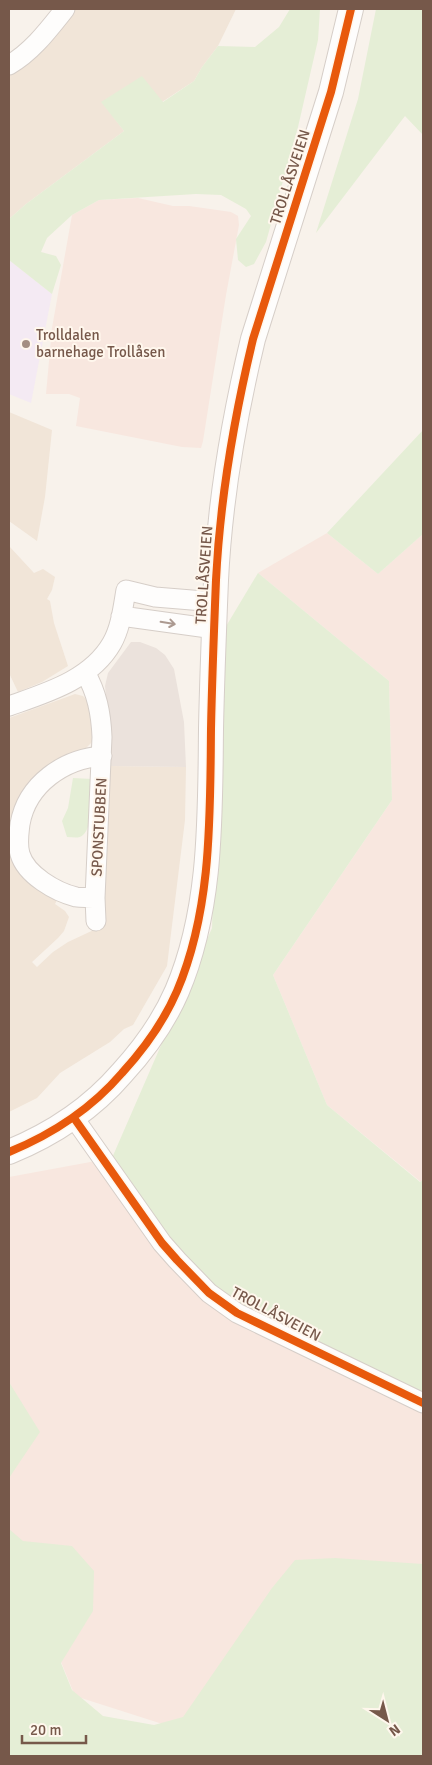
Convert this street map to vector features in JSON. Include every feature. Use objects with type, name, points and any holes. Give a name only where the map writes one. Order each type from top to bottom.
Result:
[{"type":"street","points":[[9,65],[34,45],[65,9]]},
{"type":"street","name":"TROLLÅSVEIEN","points":[[9,1152],[33,1142],[74,1118],[113,1083],[140,1052],[154,1031],[176,992],[194,942],[206,869],[216,602],[223,506],[233,439],[244,377],[264,304],[331,92],[351,9]]},
{"type":"street","points":[[9,706],[74,680],[96,663],[113,642],[126,590],[155,596],[216,602]]},
{"type":"street","points":[[121,616],[215,629]]},
{"type":"street","name":"SPONSTUBBEN","points":[[86,672],[96,694],[102,721],[95,898],[96,921]]},
{"type":"street","name":"SPONSTUBBEN","points":[[95,898],[76,897],[65,893],[34,874],[25,865],[20,854],[19,832],[21,818],[27,801],[43,782],[59,769],[78,760],[102,756]]},
{"type":"street","name":"TROLLÅSVEIEN","points":[[74,1118],[162,1243],[189,1275],[209,1293],[237,1313],[423,1402]]},
{"type":"shaded area","points":[[76,9],[236,9],[218,46],[194,81],[162,102],[102,102],[124,131],[26,204],[9,219],[9,74]]},
{"type":"shaded area","points":[[138,198],[173,206],[189,206],[231,212],[238,216],[239,225],[201,448],[182,447],[76,426],[80,398],[69,394],[46,394],[52,328],[72,215],[99,200]]},
{"type":"shaded area","name":"Trolldalen barnehage Trollåsen","points":[[9,260],[52,294],[31,403],[9,394]]},
{"type":"shaded area","points":[[9,412],[52,430],[45,497],[37,541],[9,521]]},
{"type":"shaded area","points":[[327,533],[378,574],[423,534],[423,1180],[421,1182],[327,1105],[273,975],[392,800],[389,681],[258,573]]},
{"type":"shaded area","points":[[9,546],[34,573],[43,569],[55,577],[52,590],[47,599],[50,601],[54,623],[68,666],[42,682],[18,692],[9,673]]},
{"type":"shaded area","points":[[131,642],[140,642],[156,648],[165,655],[174,669],[184,722],[186,767],[110,766],[110,735],[105,686],[108,673]]},
{"type":"shaded area","points":[[75,694],[83,696],[87,700],[94,738],[85,749],[37,776],[23,791],[14,818],[11,843],[58,898],[55,904],[65,911],[69,917],[64,931],[32,962],[37,967],[53,952],[68,942],[100,927],[110,766],[186,767],[185,820],[167,966],[133,1025],[124,1029],[110,1042],[60,1073],[37,1098],[9,1112],[9,718]]},
{"type":"shaded area","points":[[112,1158],[423,1407],[423,1583],[178,1729],[75,1696],[9,1535],[9,1177]]},
{"type":"green space","points":[[290,9],[320,9],[318,40],[298,127],[266,242],[254,264],[246,267],[238,260],[236,239],[251,216],[246,209],[221,195],[196,194],[99,200],[72,215],[47,238],[41,252],[56,256],[61,265],[52,294],[9,260],[9,219],[26,204],[124,131],[101,102],[142,76],[163,102],[194,81],[218,46],[255,47],[279,27]]},
{"type":"green space","points":[[376,9],[423,9],[423,135],[405,116],[316,233],[358,99]]},
{"type":"green space","points":[[423,430],[423,534],[378,574],[327,533]]},
{"type":"green space","points":[[258,573],[389,681],[392,800],[273,975],[327,1105],[420,1182],[423,1180],[423,1407],[335,1366],[194,1277],[112,1158],[212,928],[222,633]]},
{"type":"green space","points":[[73,778],[92,779],[91,809],[88,825],[83,835],[67,837],[62,821],[68,808]]},
{"type":"green space","points":[[9,1382],[40,1432],[9,1478]]},
{"type":"green space","points":[[9,1529],[23,1541],[72,1546],[94,1571],[93,1611],[61,1663],[72,1690],[103,1716],[154,1725],[183,1717],[272,1588],[295,1560],[335,1558],[423,1564],[423,1756],[9,1756]]},
{"type":"cycle path","points":[[9,1152],[56,1129],[84,1109],[110,1086],[130,1064],[160,1024],[177,991],[188,960],[197,928],[207,862],[216,580],[224,489],[234,429],[253,339],[331,92],[351,9]]},
{"type":"cycle path","points":[[74,1118],[162,1243],[209,1293],[237,1313],[423,1403]]},
{"type":"place","name":"Trolldalen barnehage Trollåsen","points":[[26,344]]}]
